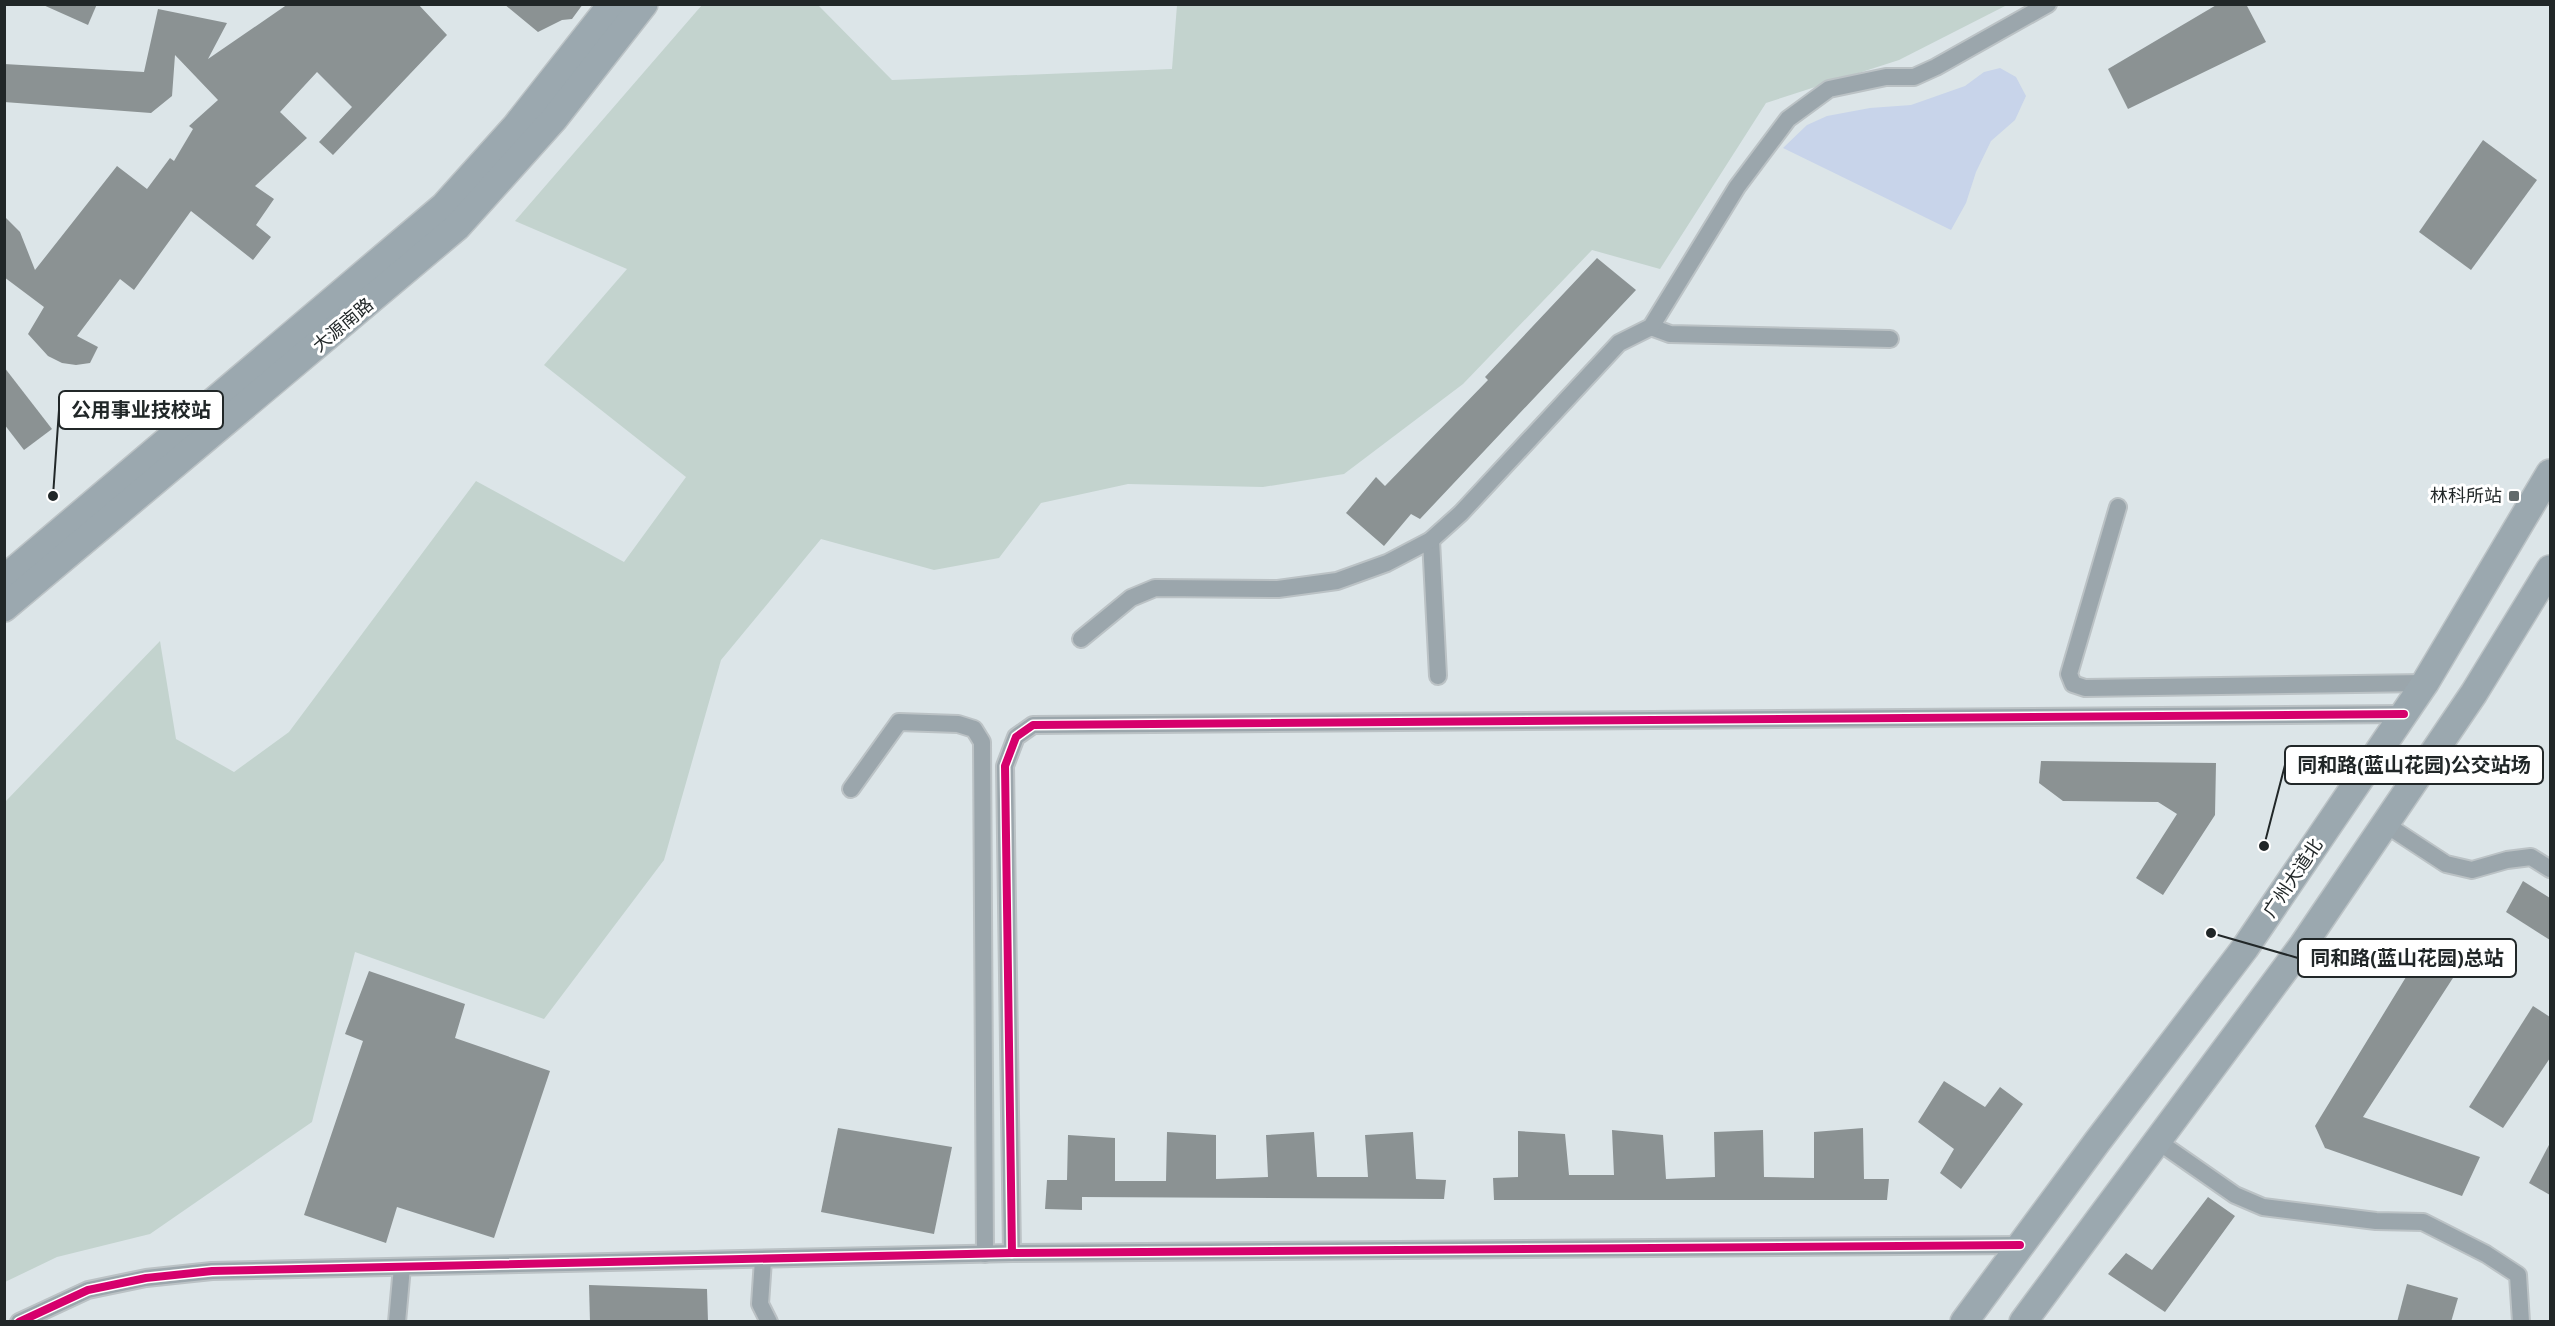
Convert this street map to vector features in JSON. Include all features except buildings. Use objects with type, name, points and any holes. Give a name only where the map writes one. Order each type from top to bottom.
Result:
[{"type":"main road","name":"大源南路","points":[[4,579],[444,206],[476,174],[516,126],[612,4]]},
{"type":"main road","name":"大源南路","points":[[4,608],[457,227],[554,119],[644,4]]},
{"type":"main road","name":"广州大道北","points":[[1964,1322],[2245,948],[2425,683],[2550,473]]},
{"type":"main road","points":[[2023,1322],[2296,954],[2474,693],[2550,569]]},
{"type":"street","points":[[1081,639],[1131,598],[1155,588],[1278,589],[1337,582],[1387,563],[1431,540],[1461,513],[1620,343],[1651,327],[1737,187],[1788,119],[1829,89],[1886,77],[1914,77],[2048,4]]},
{"type":"street","points":[[1651,327],[1670,334],[1890,339]]},
{"type":"street","points":[[2118,507],[2069,674],[2073,684],[2085,688],[2425,683]]},
{"type":"street","points":[[1431,540],[1438,676]]},
{"type":"street","points":[[1012,1253],[1005,766],[1016,737],[1033,725],[2404,714]]},
{"type":"street","points":[[851,789],[899,722],[958,724],[974,729],[982,742],[985,1254]]},
{"type":"street","points":[[2385,825],[2446,864],[2472,870],[2507,860],[2531,857],[2550,869]]},
{"type":"street","points":[[2156,1140],[2235,1195],[2263,1207],[2376,1221],[2423,1222],[2486,1254],[2518,1275],[2521,1322]]},
{"type":"street","points":[[19,1322],[88,1290],[146,1278],[212,1271],[1012,1253],[2020,1245]]},
{"type":"street","points":[[763,1260],[760,1304],[769,1322]]},
{"type":"street","points":[[398,1322],[402,1267]]},
{"type":"shaded area","points":[[702,5],[818,5],[892,80],[1172,69],[1177,5],[2007,5],[1899,60],[1766,103],[1660,269],[1592,250],[1463,384],[1344,474],[1263,487],[1128,484],[1041,503],[999,558],[934,570],[821,539],[721,660],[664,860],[544,1019],[355,952],[312,1122],[150,1234],[57,1257],[5,1282],[5,802],[160,641],[176,739],[234,772],[289,732],[476,481],[624,562],[686,477],[544,365],[627,269],[515,221]]},
{"type":"water","points":[[2000,68],[2016,77],[2026,96],[2015,120],[1991,141],[1976,172],[1966,203],[1951,230],[1783,148],[1807,125],[1827,116],[1870,108],[1911,105],[1965,86],[1984,72]]},
{"type":"cycle path","points":[[1012,1253],[1005,766],[1016,737],[1033,725],[2404,714]]},
{"type":"cycle path","points":[[19,1322],[88,1290],[146,1278],[212,1271],[1012,1253],[2020,1245]]},
{"type":"place","name":"公用事业技校站","points":[[53,496]]},
{"type":"place","name":"林科所站","points":[[2514,496]]},
{"type":"place","name":"同和路(蓝山花园)公交站场","points":[[2264,846]]},
{"type":"place","name":"同和路(蓝山花园)总站","points":[[2211,933]]}]
